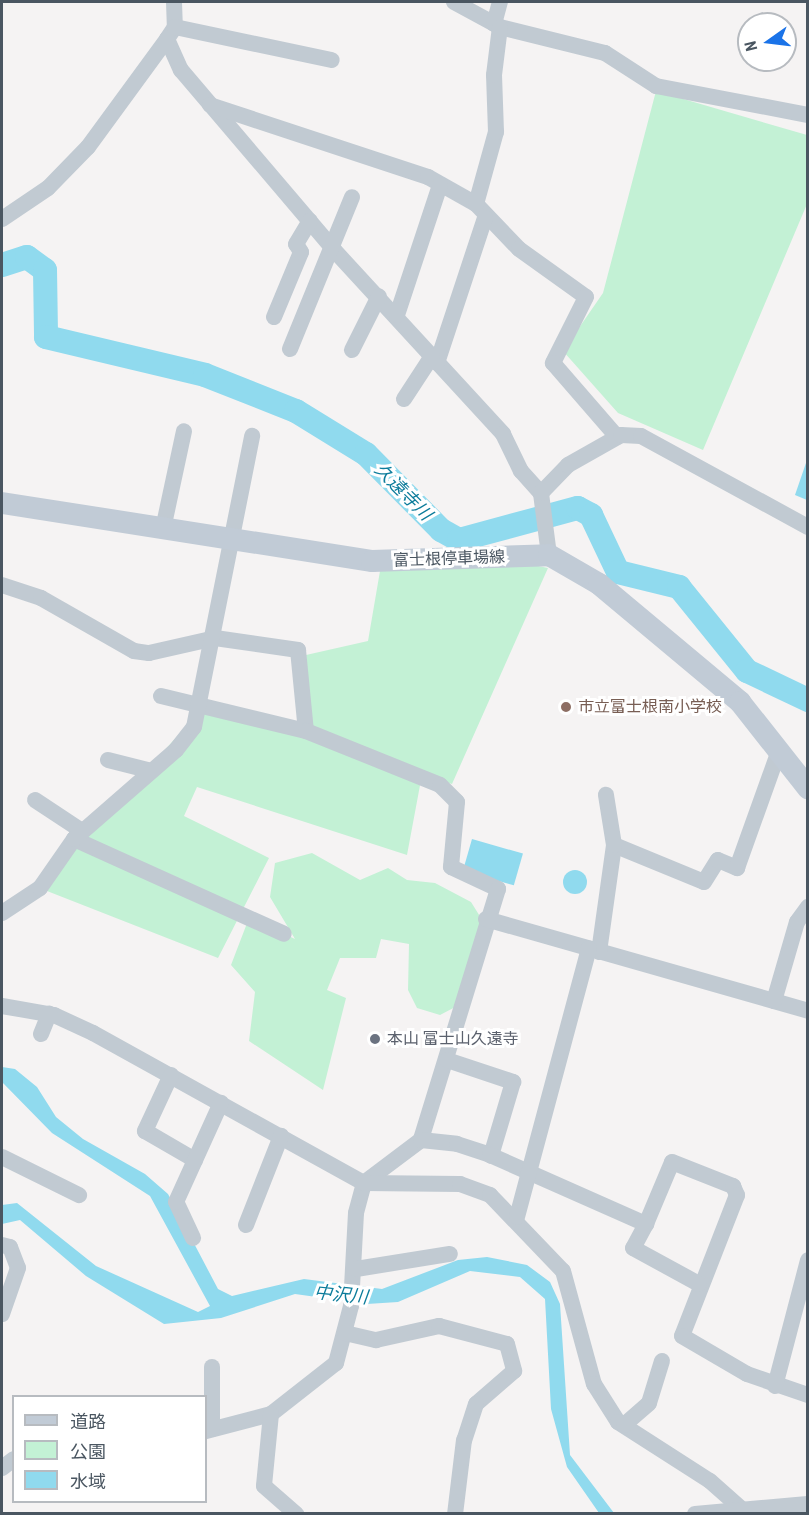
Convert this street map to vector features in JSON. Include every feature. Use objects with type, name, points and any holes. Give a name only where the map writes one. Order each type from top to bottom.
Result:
[{"type":"main road","name":"富士根停車場線","points":[[2,503],[380,562],[547,548]]},
{"type":"main road","points":[[547,548],[599,584],[740,702],[807,788]]},
{"type":"street","points":[[174,2],[171,33],[181,70],[334,250],[397,315],[434,360],[503,434],[520,471],[540,501],[547,548]]},
{"type":"street","points":[[454,2],[497,25],[605,54],[656,86],[682,94],[807,115]]},
{"type":"street","points":[[404,399],[434,360],[481,211],[496,132],[494,75],[500,2]]},
{"type":"street","points":[[171,33],[332,60]]},
{"type":"street","points":[[2,219],[48,188],[88,147],[171,33]]},
{"type":"street","points":[[210,105],[428,177],[481,211],[586,297],[553,363],[617,437]]},
{"type":"street","points":[[397,315],[440,185]]},
{"type":"street","points":[[290,349],[334,250],[352,197]]},
{"type":"street","points":[[274,317],[302,252],[296,244],[310,221]]},
{"type":"street","points":[[352,350],[379,296]]},
{"type":"street","points":[[163,528],[184,431]]},
{"type":"street","points":[[2,911],[40,888],[78,835],[151,771],[194,727],[215,638],[252,436]]},
{"type":"street","points":[[540,501],[567,465],[617,437],[641,436],[807,528]]},
{"type":"street","points":[[2,585],[41,598],[134,651],[149,653],[215,638],[298,650],[306,731]]},
{"type":"street","points":[[161,696],[198,709],[306,731],[440,785],[457,801],[451,867],[498,889],[486,919],[447,1060],[421,1140],[364,1183],[356,1213],[355,1274],[351,1306],[336,1364],[271,1414],[209,1430],[212,1368]]},
{"type":"street","points":[[614,844],[704,882],[718,860],[737,868],[779,751]]},
{"type":"street","points":[[108,760],[151,771]]},
{"type":"street","points":[[517,1217],[594,951],[614,844],[606,795]]},
{"type":"street","points":[[35,800],[78,835],[284,934]]},
{"type":"street","points":[[774,1001],[797,922],[807,907]]},
{"type":"street","points":[[486,919],[807,1011]]},
{"type":"street","points":[[2,1005],[49,1014],[171,1075],[364,1183],[460,1184],[490,1195],[517,1217],[563,1271],[594,1383],[624,1425],[746,1512]]},
{"type":"street","points":[[41,1034],[49,1014]]},
{"type":"street","points":[[447,1060],[513,1082],[491,1156]]},
{"type":"street","points":[[171,1075],[145,1131],[195,1160]]},
{"type":"street","points":[[193,1238],[176,1202],[221,1103]]},
{"type":"street","points":[[246,1225],[281,1136]]},
{"type":"street","points":[[421,1140],[457,1144],[491,1156],[646,1224]]},
{"type":"street","points":[[2,1158],[79,1195]]},
{"type":"street","points":[[699,1284],[633,1248],[646,1224],[672,1162],[733,1186],[737,1195],[699,1284],[682,1336],[775,1386],[807,1395]]},
{"type":"street","points":[[2,1245],[10,1247],[18,1268],[2,1314]]},
{"type":"street","points":[[355,1274],[450,1254]]},
{"type":"street","points":[[775,1386],[807,1260]]},
{"type":"street","points":[[345,1333],[376,1340],[438,1326],[507,1344],[514,1371],[476,1404],[464,1440],[455,1514]]},
{"type":"street","points":[[624,1425],[649,1403],[662,1362]]},
{"type":"street","points":[[271,1414],[264,1486],[296,1514]]},
{"type":"street","points":[[695,1514],[746,1512],[807,1504]]},
{"type":"green space","points":[[656,91],[807,135],[807,204],[703,450],[618,413],[563,351],[603,293]]},
{"type":"green space","points":[[513,561],[548,568],[452,784],[312,733],[306,655],[368,641],[380,571]]},
{"type":"green space","points":[[204,707],[245,714],[421,780],[407,855],[197,787],[184,816],[269,858],[218,958],[47,891],[75,848]]},
{"type":"green space","points":[[312,853],[360,880],[388,868],[407,880],[435,883],[471,902],[481,918],[461,1004],[440,1015],[417,1008],[408,990],[409,944],[381,939],[376,958],[340,958],[327,990],[346,998],[323,1090],[249,1041],[255,992],[231,965],[249,918],[295,939],[270,897],[275,863]]},
{"type":"water","points":[[807,460],[808,500],[795,495]]},
{"type":"water","points":[[472,839],[523,854],[514,885],[463,871]]},
{"type":"water","points":[[575,870],[584,873],[587,882],[584,891],[575,894],[566,891],[563,882],[566,873]]},
{"type":"water","name":"中沢川","points":[[2,1067],[15,1069],[37,1087],[56,1117],[83,1139],[145,1174],[168,1194],[218,1289],[232,1296],[304,1279],[382,1289],[458,1260],[487,1257],[527,1265],[550,1282],[560,1304],[570,1455],[614,1513],[599,1513],[567,1467],[551,1409],[545,1299],[520,1277],[470,1271],[398,1302],[367,1304],[295,1294],[221,1318],[164,1324],[86,1276],[20,1220],[2,1224],[2,1205],[17,1203],[96,1266],[198,1312],[210,1306],[150,1196],[52,1133],[2,1082]]},
{"type":"waterway","name":"久遠寺川","points":[[2,265],[27,257],[45,270],[46,337],[205,375],[296,411],[366,454],[441,530],[459,540],[578,508],[591,515],[618,572],[679,587],[747,671],[808,700]]},
{"type":"place","name":"市立富士根南小学校","points":[[566,707]]},
{"type":"place","name":"本山 富士山久遠寺","points":[[375,1039]]}]
